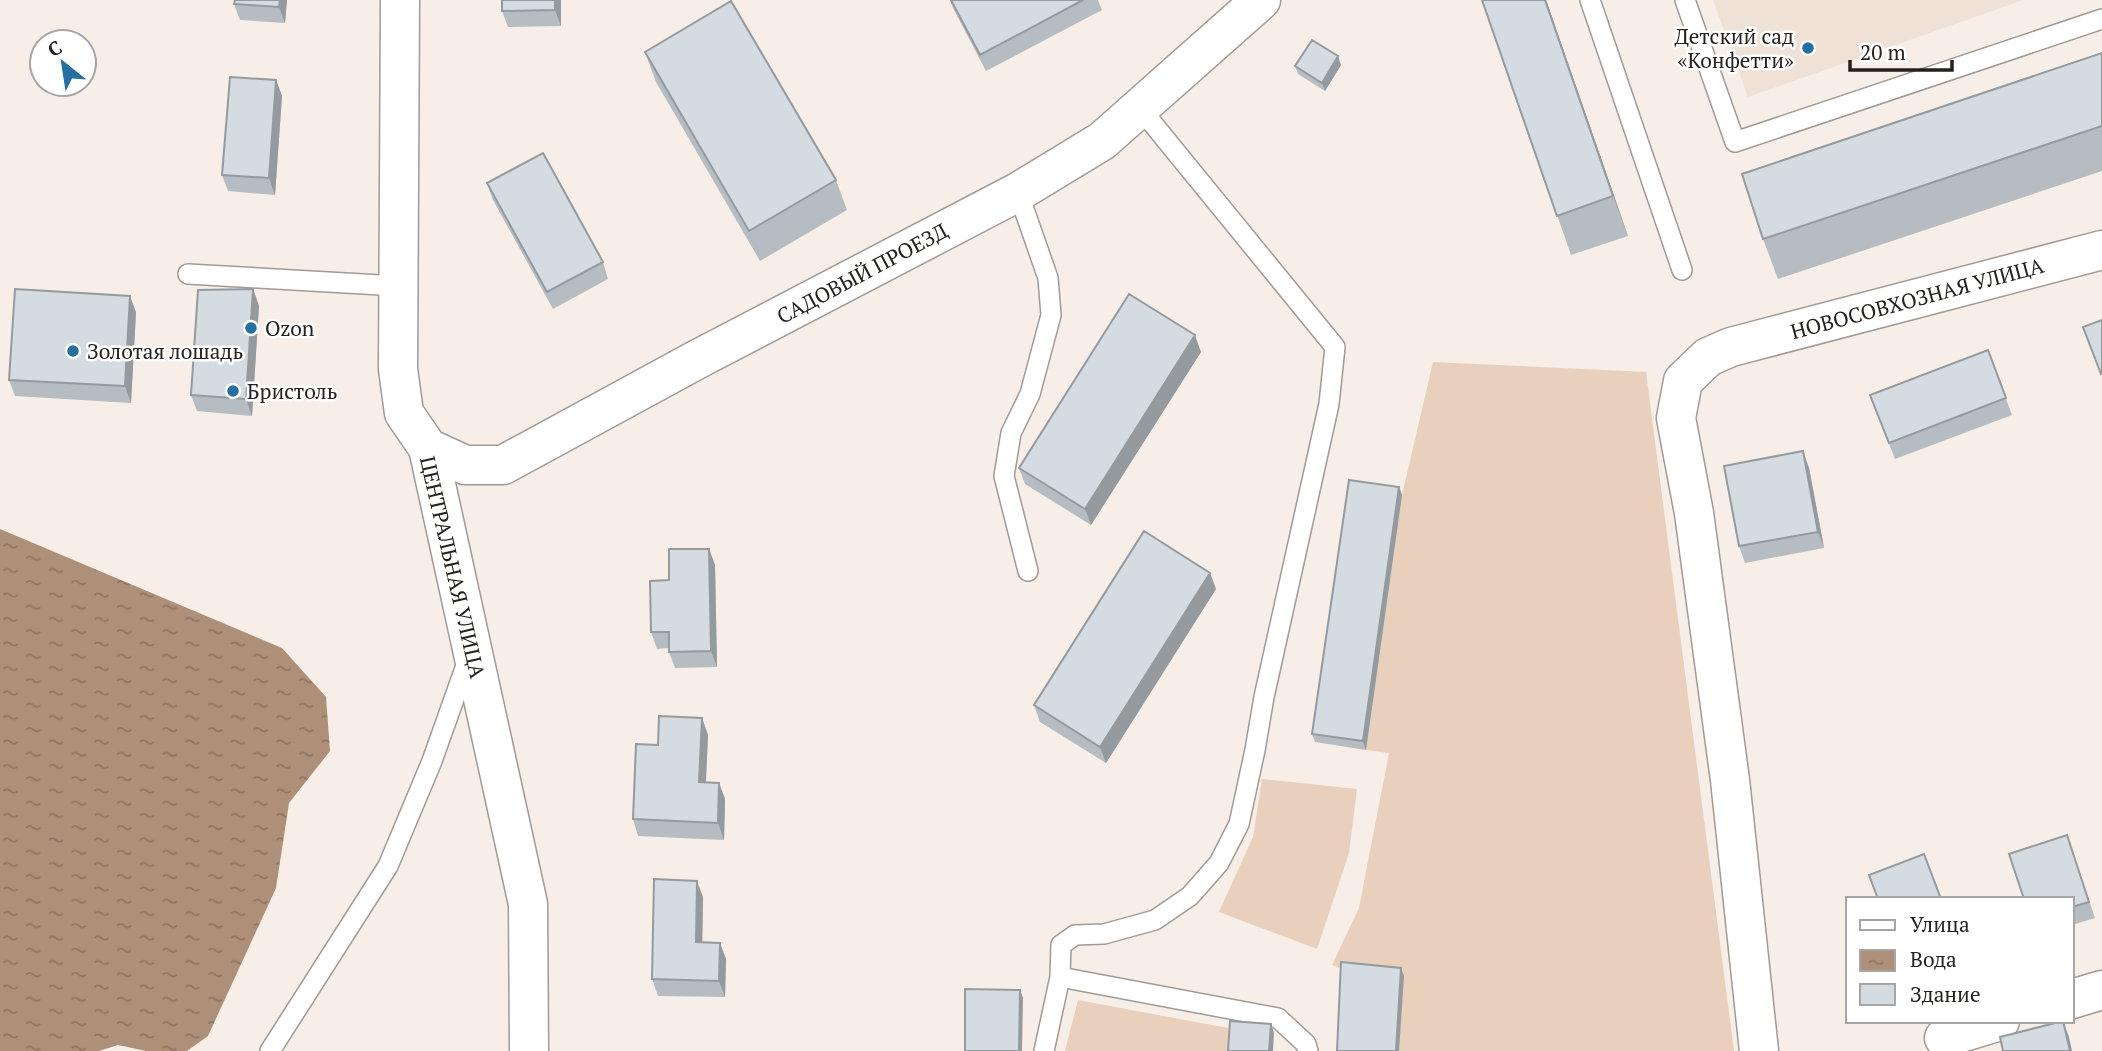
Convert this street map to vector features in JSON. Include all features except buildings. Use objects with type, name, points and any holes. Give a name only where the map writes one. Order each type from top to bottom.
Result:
[{"type":"street","name":"ЦЕНТРАЛЬНАЯ УЛИЦА","points":[[400,0],[398,369],[404,412],[428,448],[528,904],[529,1051]]},
{"type":"street","name":"САДОВЫЙ ПРОЕЗД","points":[[428,448],[465,466],[503,465],[698,359],[1018,192],[1102,141],[1261,0]]},
{"type":"street","name":"НОВОСОВХОЗНАЯ УЛИЦА","points":[[1759,1051],[1730,780],[1694,513],[1676,418],[1683,381],[1708,356],[1731,347],[2102,250]]},
{"type":"street","points":[[2074,998],[2102,990]]},
{"type":"street","points":[[1944,1038],[1993,1023]]},
{"type":"lane","points":[[1590,0],[1682,270]]},
{"type":"lane","points":[[1685,0],[1735,142],[2102,19]]},
{"type":"lane","points":[[1044,1051],[1060,977],[1061,945],[1075,935],[1104,934],[1155,920],[1190,896],[1219,863],[1239,824],[1264,697],[1329,404],[1335,347],[1140,108]]},
{"type":"lane","points":[[1018,192],[1048,278],[1051,316],[1030,394],[1011,432],[1004,476],[1028,571]]},
{"type":"lane","points":[[188,274],[398,286]]},
{"type":"lane","points":[[270,1051],[388,866],[432,761],[472,648]]},
{"type":"lane","points":[[1060,977],[1278,1018],[1306,1044],[1308,1051]]},
{"type":"shaded area","name":"Детский сад «Конфетти»","points":[[1713,0],[2023,0],[1748,97]]},
{"type":"shaded area","points":[[1433,362],[1646,372],[1734,1051],[1399,1051],[1345,970],[1332,965],[1359,908],[1389,753],[1366,750],[1402,495]]},
{"type":"shaded area","points":[[1262,779],[1357,789],[1349,853],[1317,949],[1219,912],[1253,837]]},
{"type":"shaded area","points":[[1078,1000],[1233,1029],[1232,1051],[1065,1051]]},
{"type":"water","points":[[0,529],[282,648],[326,697],[330,751],[289,803],[276,888],[208,1036],[187,1051],[146,1051],[118,1045],[99,1051],[0,1051]]},
{"type":"place","name":"Детский сад «Конфетти»","points":[[1808,48]]},
{"type":"place","name":"Ozon","points":[[251,328]]},
{"type":"place","name":"Золотая лошадь","points":[[73,351]]},
{"type":"place","name":"Бристоль","points":[[233,391]]}]
